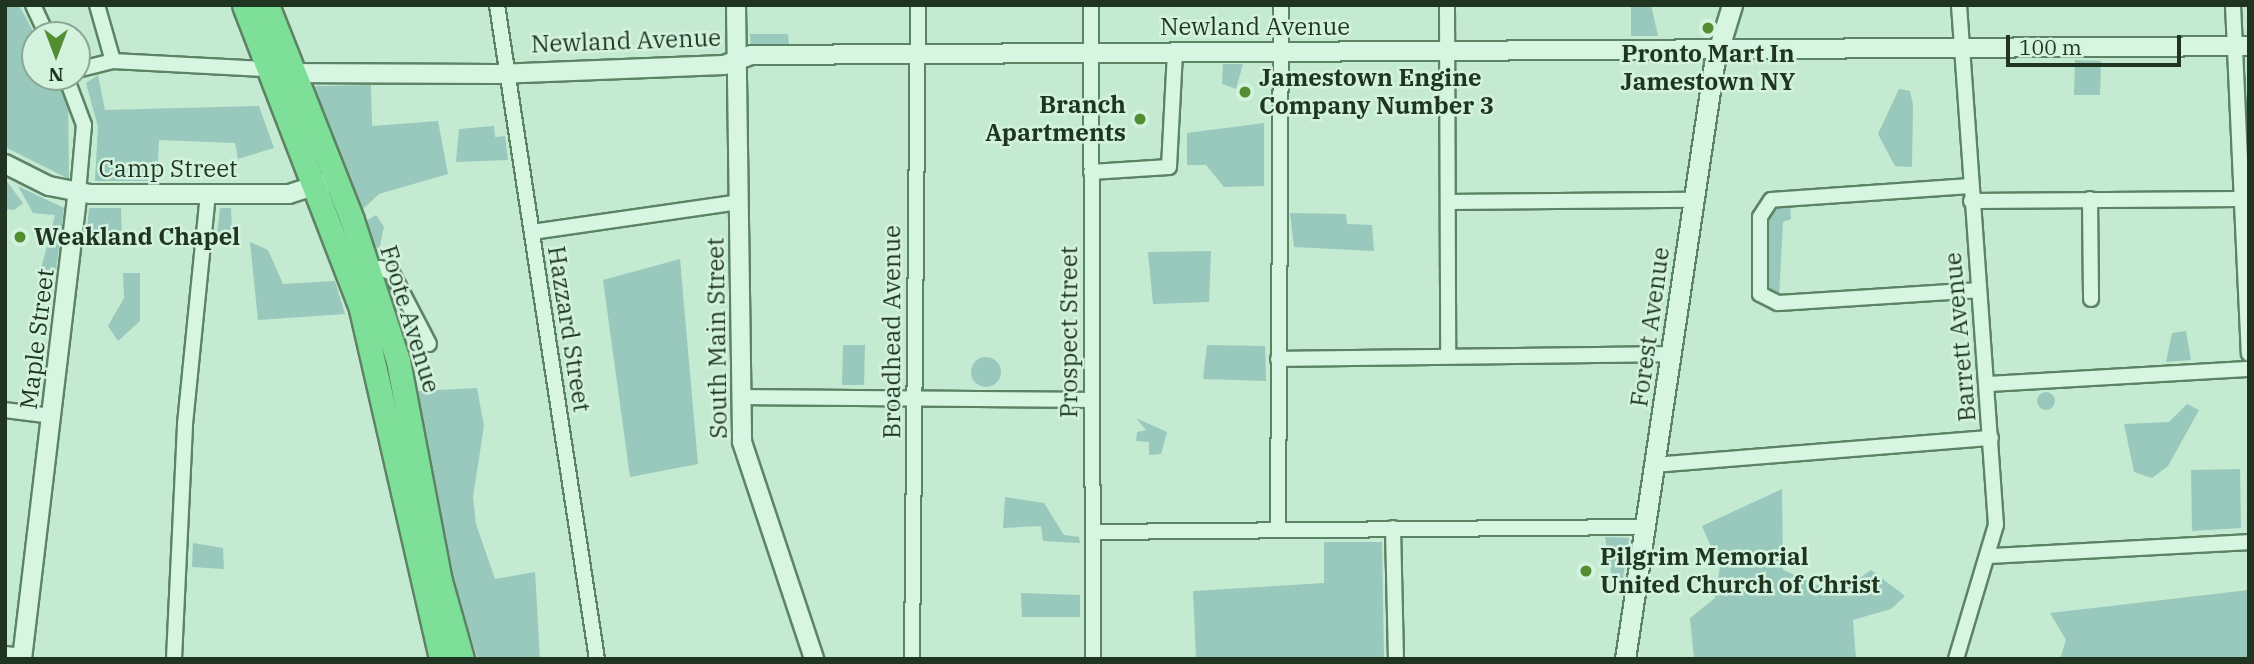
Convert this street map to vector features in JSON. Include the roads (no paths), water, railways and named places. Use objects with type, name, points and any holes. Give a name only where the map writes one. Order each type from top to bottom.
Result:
[{"type":"highway","name":"Foote Avenue","points":[[244,5],[264,69],[325,182]]},
{"type":"highway","name":"Foote Avenue","points":[[267,5],[325,182],[411,414],[440,582],[462,659]]},
{"type":"highway","name":"Foote Avenue","points":[[360,274],[430,629],[441,659]]},
{"type":"main road","name":"Forest Avenue","points":[[1625,659],[1693,200],[1718,48],[1732,5]]},
{"type":"street","points":[[33,5],[40,21]]},
{"type":"street","points":[[97,5],[113,61]]},
{"type":"street","name":"Hazzard Street","points":[[497,5],[597,659]]},
{"type":"street","name":"South Main Street","points":[[736,5],[741,397],[748,472],[814,659]]},
{"type":"street","name":"Broadhead Avenue","points":[[912,659],[918,5]]},
{"type":"street","name":"Prospect Street","points":[[1091,5],[1093,659]]},
{"type":"street","points":[[1278,529],[1278,51],[1281,5]]},
{"type":"street","points":[[1447,5],[1448,356]]},
{"type":"street","name":"Barrett Avenue","points":[[1956,659],[1991,556],[1996,525],[1959,5]]},
{"type":"street","points":[[2233,5],[2241,46],[2241,199],[2249,354]]},
{"type":"street","name":"Newland Avenue","points":[[264,69],[289,73],[507,72],[737,60],[751,55],[2241,46]]},
{"type":"street","points":[[1091,172],[1169,167],[1175,52]]},
{"type":"street","points":[[91,66],[113,61],[264,69]]},
{"type":"street","points":[[71,91],[84,125],[78,192]]},
{"type":"street","name":"Camp Street","points":[[5,164],[78,192],[208,194],[325,182]]},
{"type":"street","name":"Maple Street","points":[[17,656],[52,416],[78,192]]},
{"type":"street","points":[[174,659],[185,424],[208,194]]},
{"type":"street","points":[[1978,290],[1767,302],[1760,294],[1760,217],[1777,198],[1971,194],[2090,199],[2241,199]]},
{"type":"street","points":[[2090,199],[2091,299]]},
{"type":"street","points":[[1447,202],[1693,200]]},
{"type":"street","points":[[532,232],[739,202]]},
{"type":"street","points":[[360,274],[392,273],[429,344]]},
{"type":"street","points":[[1278,359],[1671,354]]},
{"type":"street","points":[[1987,384],[2249,369]]},
{"type":"street","points":[[741,397],[1091,400]]},
{"type":"street","points":[[5,410],[52,416]]},
{"type":"street","points":[[1654,465],[1991,438]]},
{"type":"street","points":[[1093,532],[1644,527]]},
{"type":"street","points":[[1394,528],[1396,659]]},
{"type":"street","points":[[1991,556],[2249,542]]},
{"type":"street","name":"Foote Avenue","points":[[430,629],[431,659]]},
{"type":"place","name":"Pronto Mart In Jamestown NY","points":[[1708,28]]},
{"type":"place","name":"Jamestown Engine Company Number 3","points":[[1245,92]]},
{"type":"place","name":"Branch Apartments","points":[[1140,119]]},
{"type":"place","name":"Weakland Chapel","points":[[20,237]]},
{"type":"place","name":"Pilgrim Memorial United Church of Christ","points":[[1586,571]]}]
